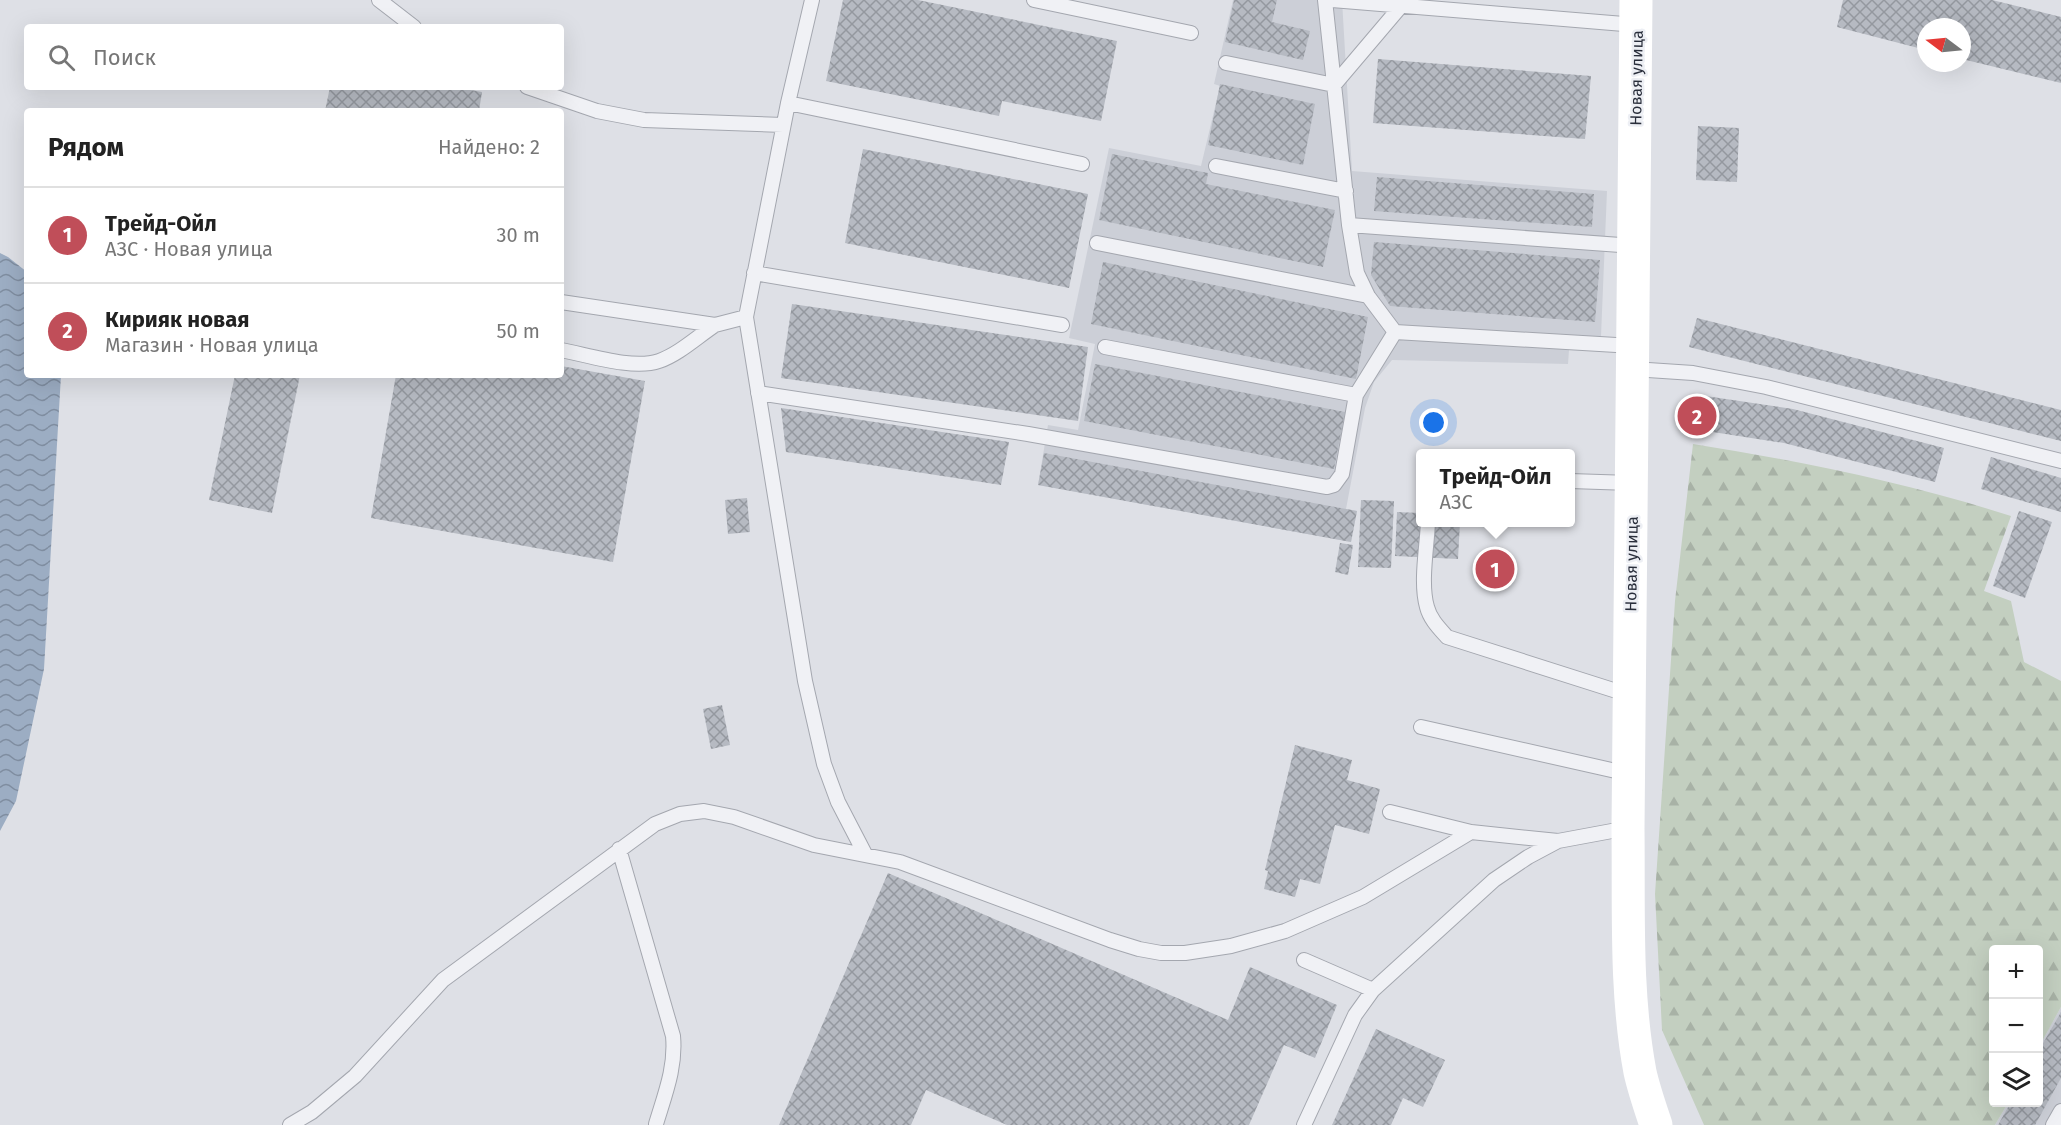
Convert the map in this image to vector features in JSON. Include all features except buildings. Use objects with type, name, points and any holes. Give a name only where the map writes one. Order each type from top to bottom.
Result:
[{"type":"street","name":"Новая улица","points":[[1636,12],[1628,828],[1632,1007],[1640,1072],[1656,1125]]},
{"type":"lane","points":[[378,0],[410,24]]},
{"type":"lane","points":[[812,0],[783,125],[746,317],[805,681],[824,764],[838,802],[865,854]]},
{"type":"lane","points":[[1034,0],[1191,33]]},
{"type":"lane","points":[[1325,0],[1349,225],[1357,273],[1368,296],[1395,332],[1633,358],[1693,373],[1766,387],[2061,461]]},
{"type":"lane","points":[[1332,0],[1401,6],[1636,12]]},
{"type":"lane","points":[[1334,85],[1401,6]]},
{"type":"lane","points":[[1226,63],[1334,85]]},
{"type":"lane","points":[[536,90],[597,111],[644,120],[783,125]]},
{"type":"lane","points":[[788,103],[1082,164]]},
{"type":"lane","points":[[1216,166],[1346,191]]},
{"type":"lane","points":[[1349,225],[1634,246]]},
{"type":"lane","points":[[1097,243],[1368,296]]},
{"type":"lane","points":[[754,273],[1062,325]]},
{"type":"lane","points":[[564,302],[715,325]]},
{"type":"lane","points":[[564,351],[633,363],[659,361],[675,353],[715,325],[746,317]]},
{"type":"lane","points":[[758,393],[1028,434],[1327,487],[1334,485],[1341,474],[1356,396],[1395,332]]},
{"type":"lane","points":[[1105,347],[1356,396]]},
{"type":"lane","points":[[1575,481],[1632,483]]},
{"type":"lane","points":[[1428,527],[1426,606],[1434,622],[1447,637],[1629,694]]},
{"type":"lane","points":[[1421,728],[1629,774]]},
{"type":"lane","points":[[290,1125],[312,1112],[355,1076],[443,980],[619,849],[655,824],[680,814],[704,811],[734,817],[814,845],[900,862],[1110,940],[1161,953],[1185,953],[1231,946],[1285,931],[1362,897],[1471,832]]},
{"type":"lane","points":[[1390,812],[1471,832],[1558,841],[1628,828]]},
{"type":"lane","points":[[1304,1125],[1355,1015],[1373,990],[1494,880],[1528,857],[1558,841]]},
{"type":"lane","points":[[619,849],[673,1036],[675,1053],[673,1071],[656,1124]]},
{"type":"lane","points":[[1304,960],[1373,990]]},
{"type":"lane","points":[[2053,1125],[2061,1111]]},
{"type":"shaded area","points":[[1233,0],[1342,0],[1352,171],[1607,191],[1601,336],[1570,336],[1568,364],[1392,360],[1374,382],[1365,408],[1346,509],[1357,511],[1351,542],[1038,485],[1048,425],[1078,430],[1095,344],[1069,338],[1109,148],[1201,166],[1220,86],[1214,84]]},
{"type":"shaded area","points":[[2061,1007],[2061,1125],[1995,1125],[2006,1107],[2043,1107],[2043,1040]]},
{"type":"green space","points":[[1693,444],[1854,474],[1933,493],[2011,516],[1984,591],[2011,601],[2024,662],[2061,681],[2061,1007],[2043,1040],[2043,945],[1989,945],[1989,1107],[2006,1107],[1995,1125],[1704,1125],[1662,1030],[1655,894],[1675,601]]},
{"type":"water","points":[[0,253],[24,270],[24,378],[61,378],[44,669],[16,801],[0,831]]},
{"type":"place","name":"Кирияк новая","points":[[1697,416]]},
{"type":"place","name":"Трейд-Ойл","points":[[1495,569]]}]
